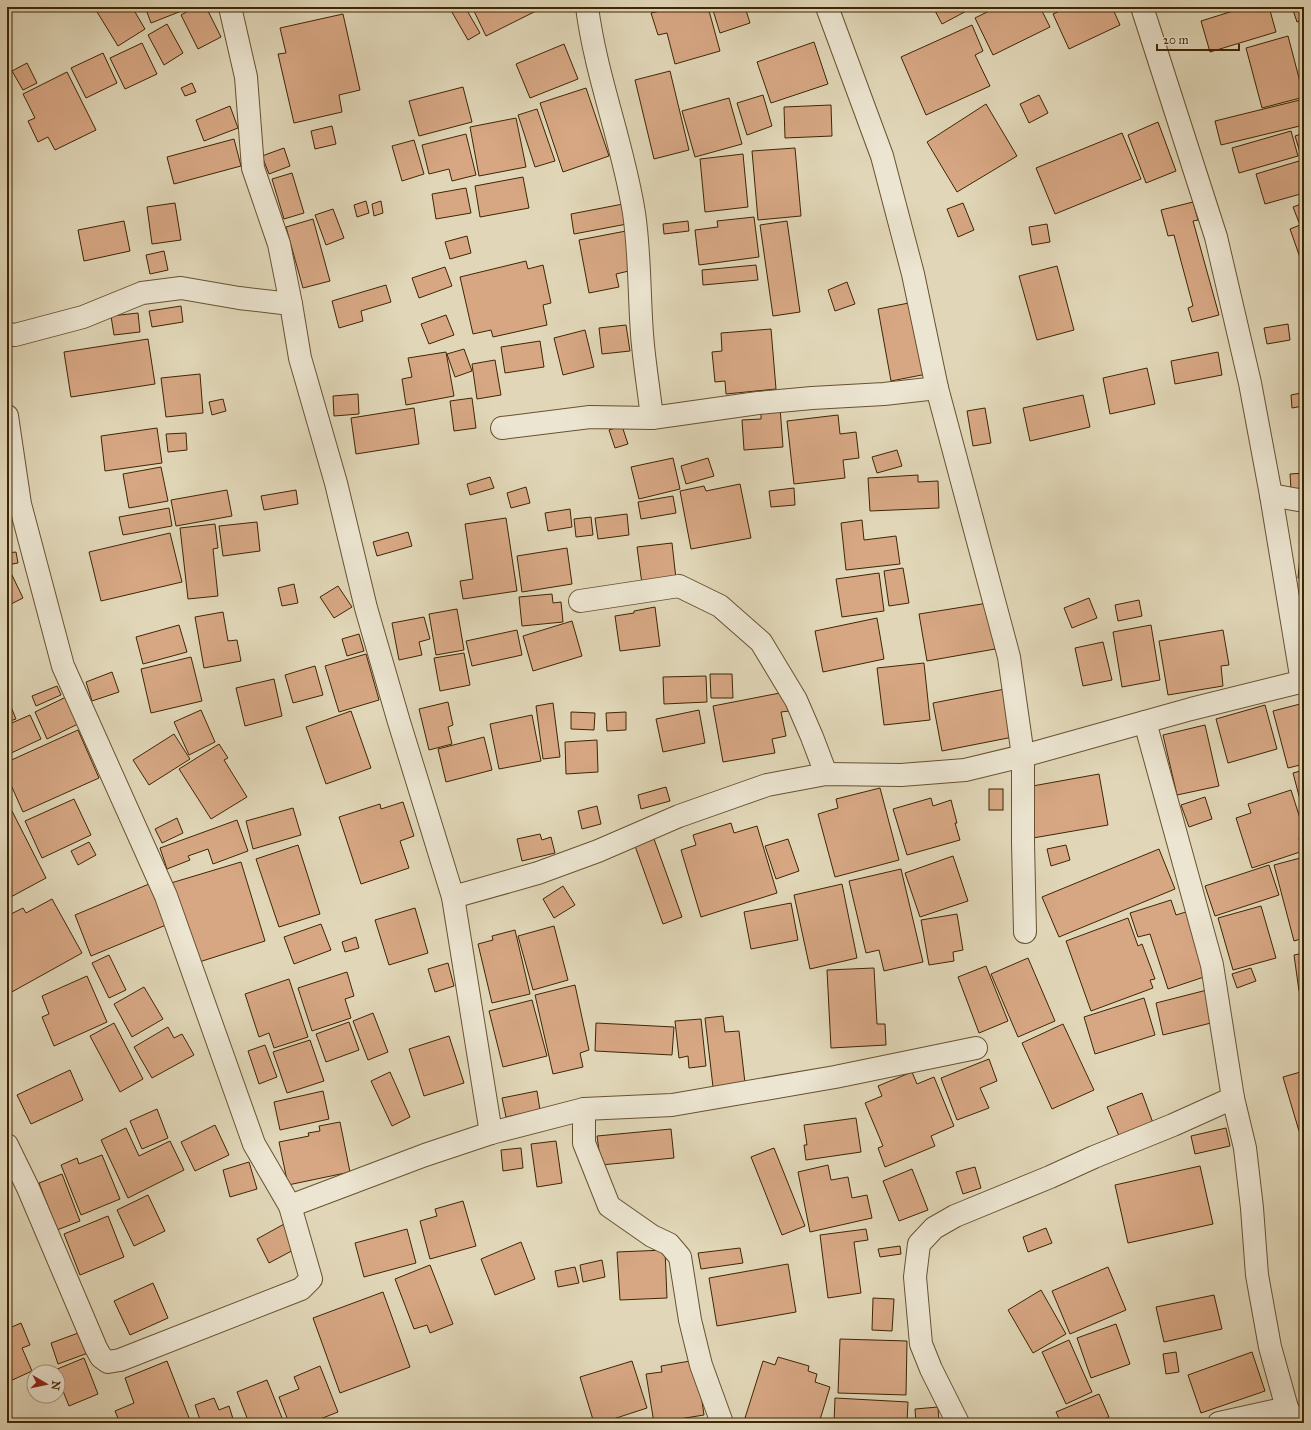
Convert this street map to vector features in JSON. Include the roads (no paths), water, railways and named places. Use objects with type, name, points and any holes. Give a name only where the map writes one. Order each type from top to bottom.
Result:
[{"type":"street","points":[[230,7],[246,77],[253,168],[279,244],[300,358],[336,483],[366,608],[399,722],[453,897],[491,1133]]},
{"type":"street","points":[[587,7],[590,31],[602,85],[628,179],[634,213],[638,243],[642,335],[652,418]]},
{"type":"street","points":[[827,7],[882,156],[913,274],[937,388],[1009,657],[1023,756],[1025,932]]},
{"type":"street","points":[[453,897],[538,873],[598,851],[679,816],[767,785],[826,774],[901,775],[965,770],[1023,756],[1192,708],[1303,682],[1271,495],[1250,384],[1216,237],[1149,8]]},
{"type":"street","points":[[7,334],[15,335],[83,317],[142,293],[181,288],[239,298],[291,304]]},
{"type":"street","points":[[502,428],[590,417],[652,418],[758,403],[884,394],[937,388]]},
{"type":"street","points":[[7,416],[14,506],[63,666],[166,896],[254,1144],[290,1206],[311,1279],[301,1289],[120,1360],[108,1362],[101,1357],[96,1348],[28,1188],[7,1145]]},
{"type":"street","points":[[1271,495],[1304,501]]},
{"type":"street","points":[[580,601],[679,586],[720,606],[761,642],[796,700],[826,774]]},
{"type":"street","points":[[1145,722],[1212,966],[1233,1098],[1245,1148],[1252,1208],[1256,1275],[1270,1348],[1291,1416],[1219,1423]]},
{"type":"street","points":[[290,1206],[424,1156],[491,1133],[584,1109],[672,1106],[835,1077],[976,1048]]},
{"type":"street","points":[[958,1423],[931,1369],[922,1344],[918,1320],[915,1277],[919,1244],[934,1228],[955,1216],[1173,1125],[1233,1098]]},
{"type":"street","points":[[584,1109],[584,1143],[609,1206],[652,1236],[669,1244],[680,1257],[690,1320],[701,1365],[722,1423]]}]
